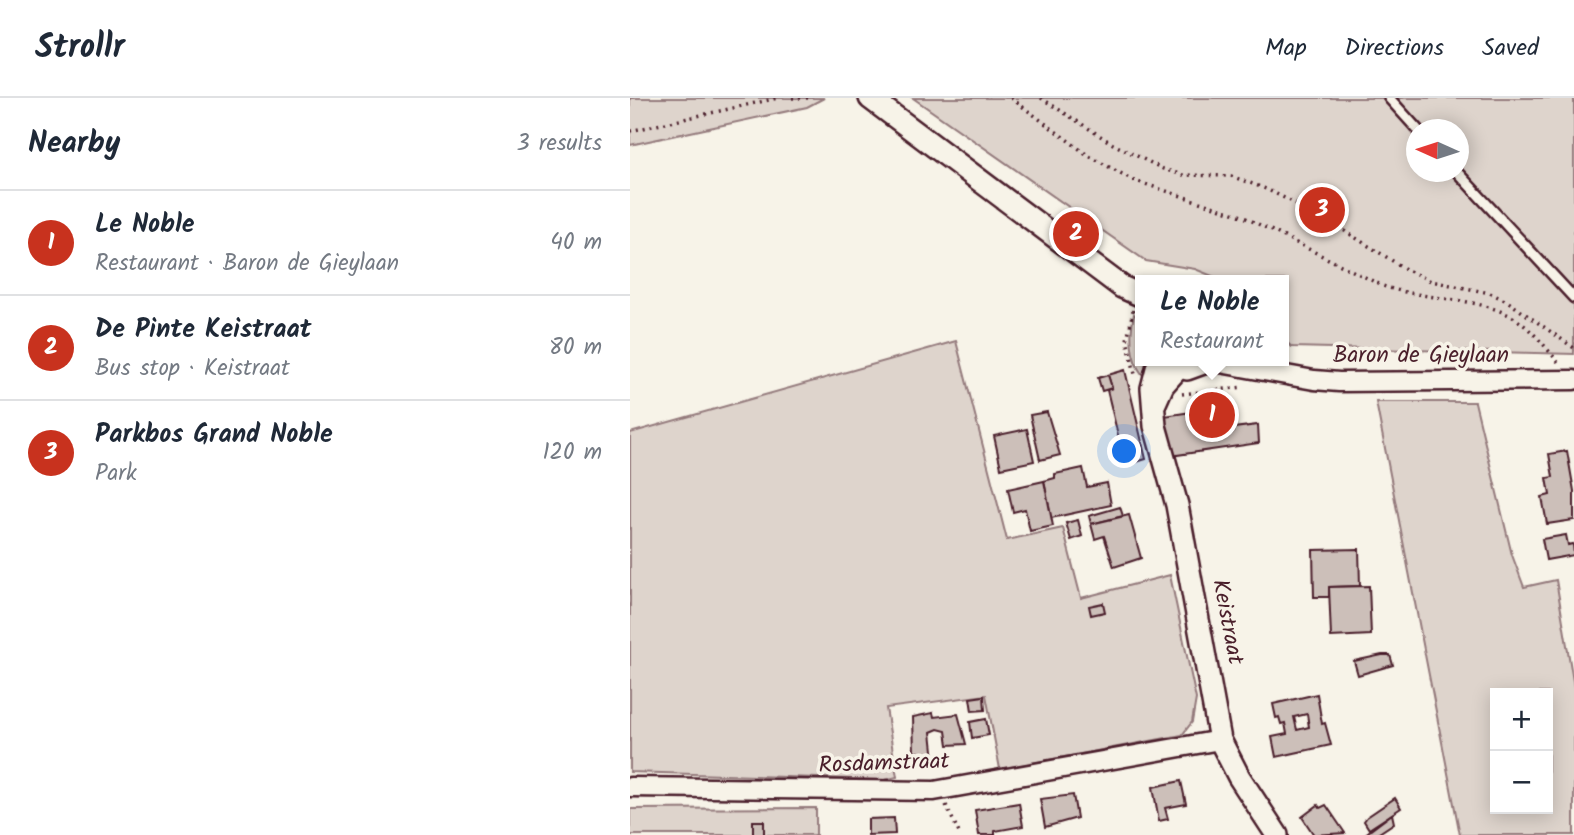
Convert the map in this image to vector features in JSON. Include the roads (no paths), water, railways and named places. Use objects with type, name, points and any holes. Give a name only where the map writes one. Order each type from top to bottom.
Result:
[{"type":"street","points":[[870,98],[1134,300]]},
{"type":"street","name":"Keistraat","points":[[1167,366],[1157,399],[1161,452],[1177,505],[1220,740],[1239,777],[1277,835]]},
{"type":"street","name":"Baron de Gieylaan","points":[[1263,366],[1314,380],[1339,382],[1572,380]]},
{"type":"street","name":"Rosdamstraat","points":[[630,787],[821,792],[940,790],[1220,740]]},
{"type":"lane","points":[[1389,98],[1408,119]]},
{"type":"lane","points":[[1466,182],[1574,298]]},
{"type":"place","name":"Parkbos Grand Noble","points":[[1322,210]]},
{"type":"place","name":"De Pinte Keistraat","points":[[1076,234]]},
{"type":"place","name":"Le Noble","points":[[1212,415]]}]
